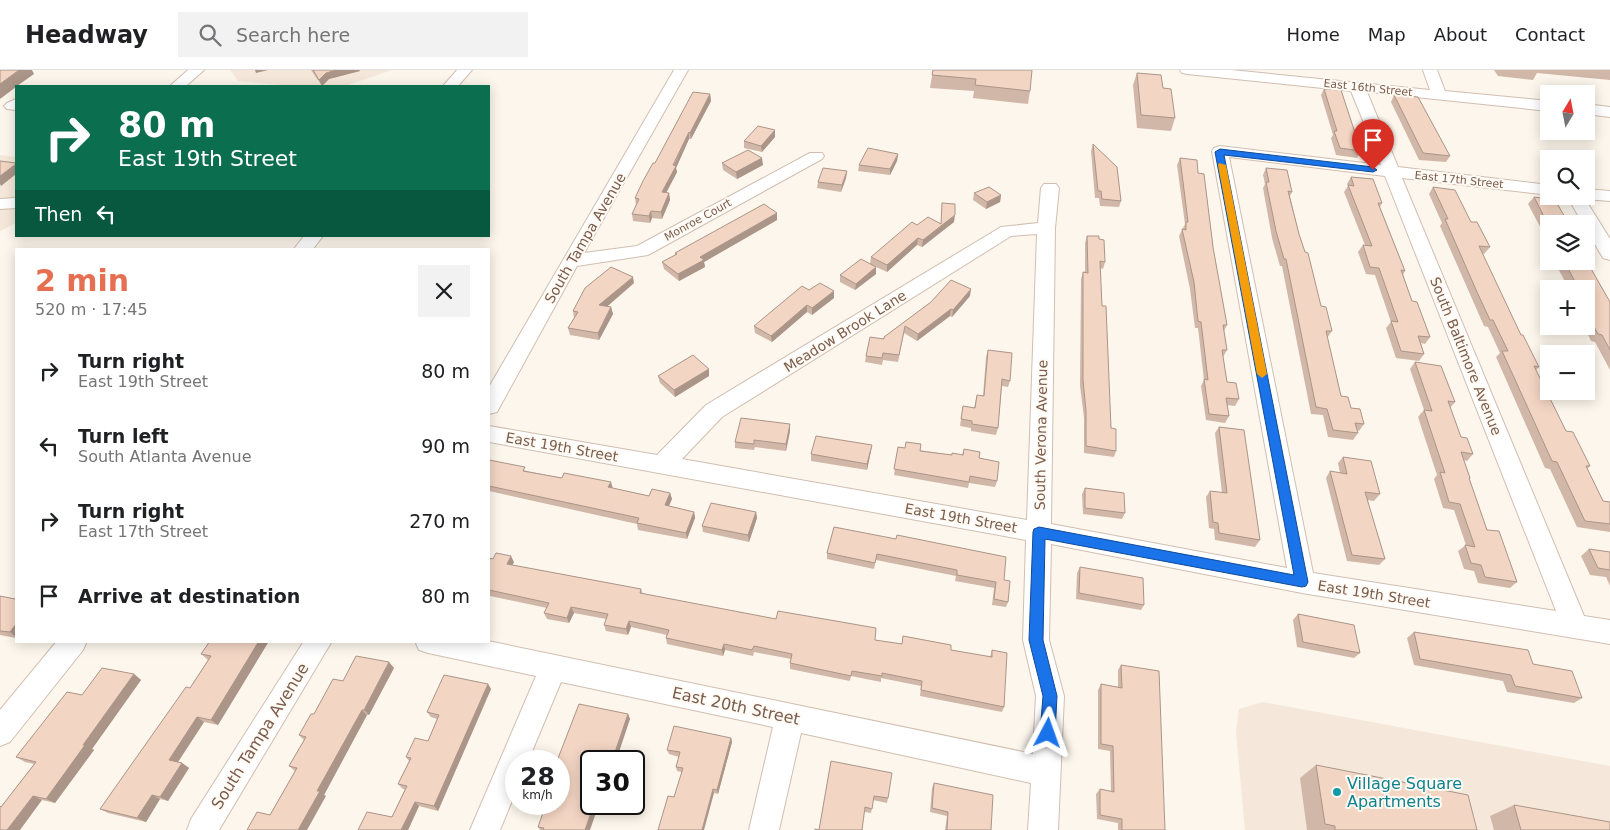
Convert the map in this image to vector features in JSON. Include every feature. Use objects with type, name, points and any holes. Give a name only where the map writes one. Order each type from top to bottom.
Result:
[{"type":"street","points":[[178,85],[197,70]]},
{"type":"street","points":[[451,85],[465,70]]},
{"type":"street","name":"South Tampa Avenue","points":[[490,404],[524,341],[572,262],[681,70]]},
{"type":"street","name":"East 16th Street","points":[[1187,70],[1281,75],[1357,86],[1540,105]]},
{"type":"street","points":[[1430,70],[1439,94]]},
{"type":"street","name":"South Baltimore Avenue","points":[[1357,86],[1575,626]]},
{"type":"street","points":[[1595,110],[1610,112]]},
{"type":"street","name":"East 17th Street","points":[[1302,582],[1220,152],[1540,189]]},
{"type":"street","name":"Monroe Court","points":[[572,262],[642,251],[816,156]]},
{"type":"street","name":"South Verona Avenue","points":[[1043,830],[1050,696],[1036,640],[1046,228],[1050,188]]},
{"type":"street","points":[[1595,195],[1610,196]]},
{"type":"street","points":[[0,204],[15,203]]},
{"type":"street","points":[[1580,205],[1610,254]]},
{"type":"street","name":"Meadow Brook Lane","points":[[662,465],[714,411],[1007,231],[1046,228]]},
{"type":"street","points":[[304,248],[313,237]]},
{"type":"street","name":"East 19th Street","points":[[490,434],[1039,532],[1302,582],[1610,632]]},
{"type":"street","points":[[0,732],[72,643]]},
{"type":"street","name":"South Tampa Avenue","points":[[202,830],[318,643]]},
{"type":"street","name":"East 20th Street","points":[[437,643],[1045,770]]},
{"type":"street","points":[[484,830],[553,668]]},
{"type":"street","points":[[764,830],[790,717]]},
{"type":"shaded area","points":[[230,70],[392,70],[348,85],[280,85],[238,81]]},
{"type":"shaded area","points":[[0,155],[15,157],[15,224],[0,231]]},
{"type":"shaded area","name":"Village Square Apartments","points":[[1263,702],[1610,766],[1610,830],[1245,830],[1236,732],[1239,709]]},
{"type":"building","points":[[0,70],[19,70],[0,84]]},
{"type":"building","points":[[313,70],[336,70],[326,73],[319,80]]},
{"type":"building","points":[[933,70],[1032,70],[1030,91],[975,85],[976,79],[932,75]]},
{"type":"building","points":[[1137,73],[1161,75],[1163,88],[1171,89],[1175,118],[1141,115]]},
{"type":"building","points":[[1324,89],[1341,90],[1361,151],[1340,148],[1334,131],[1337,131]]},
{"type":"building","points":[[693,92],[710,94],[673,165],[676,166],[662,192],[669,193],[661,212],[651,211],[649,216],[632,214],[639,199],[635,198],[643,181],[653,163],[655,163]]},
{"type":"building","points":[[1394,95],[1418,97],[1450,156],[1423,153]]},
{"type":"building","points":[[758,126],[775,130],[761,146],[744,141]]},
{"type":"building","points":[[1093,144],[1117,167],[1121,201],[1102,199],[1101,191],[1098,191]]},
{"type":"building","points":[[868,148],[898,154],[890,169],[859,165]]},
{"type":"building","points":[[748,150],[762,158],[736,172],[722,163]]},
{"type":"building","points":[[1180,158],[1197,160],[1198,173],[1204,174],[1213,247],[1227,325],[1223,325],[1227,350],[1222,350],[1227,382],[1236,383],[1239,399],[1226,398],[1229,416],[1209,414],[1204,379],[1208,380],[1201,322],[1198,321],[1194,282],[1182,229],[1186,230],[1186,222],[1188,222]]},
{"type":"building","points":[[0,161],[15,163],[15,165],[0,176]]},
{"type":"building","points":[[823,168],[847,171],[842,185],[818,182]]},
{"type":"building","points":[[1266,168],[1287,170],[1292,192],[1288,191],[1299,234],[1305,252],[1308,253],[1321,306],[1326,307],[1332,331],[1326,331],[1341,396],[1348,397],[1351,408],[1360,409],[1364,424],[1355,423],[1358,433],[1333,430],[1327,409],[1316,407],[1286,259],[1284,259],[1276,231],[1266,182],[1269,182]]},
{"type":"building","points":[[1351,177],[1373,179],[1382,203],[1378,203],[1405,271],[1401,270],[1412,301],[1417,302],[1430,337],[1418,336],[1424,354],[1401,351],[1391,321],[1398,322],[1379,268],[1370,267],[1363,245],[1372,246],[1348,185],[1354,186]]},
{"type":"building","points":[[989,187],[1001,195],[987,202],[974,193]]},
{"type":"building","points":[[1433,187],[1455,190],[1471,222],[1477,222],[1490,247],[1479,246],[1521,335],[1523,335],[1539,367],[1534,366],[1540,378],[1540,400],[1551,400],[1566,431],[1573,432],[1590,466],[1586,466],[1603,501],[1610,502],[1610,524],[1585,521],[1557,462],[1552,461],[1502,351],[1508,351],[1493,320],[1490,320],[1477,292],[1445,219],[1448,219]]},
{"type":"building","points":[[1534,197],[1540,198],[1540,205],[1558,205],[1564,215],[1543,215]]},
{"type":"building","points":[[942,203],[955,204],[955,215],[923,240],[918,238],[887,265],[871,257],[912,222],[917,225],[928,217],[941,224]]},
{"type":"building","points":[[764,204],[777,213],[700,257],[704,260],[678,274],[662,262],[677,254],[675,253]]},
{"type":"building","points":[[1087,236],[1099,236],[1099,239],[1104,240],[1105,262],[1100,261],[1102,306],[1106,306],[1111,428],[1116,429],[1116,451],[1086,446],[1086,411],[1083,380],[1083,272],[1088,273]]},
{"type":"building","points":[[861,259],[876,267],[856,284],[840,275]]},
{"type":"building","points":[[611,267],[633,277],[599,305],[611,307],[598,333],[568,328],[578,312],[573,311],[585,288]]},
{"type":"building","points":[[1569,270],[1592,270],[1610,302],[1610,350],[1602,335],[1598,334],[1595,328],[1595,280],[1574,280]]},
{"type":"building","points":[[951,280],[971,289],[953,310],[951,309],[918,334],[905,326],[899,355],[883,353],[882,358],[866,356],[870,337],[884,339],[884,337],[931,302]]},
{"type":"building","points":[[820,283],[834,291],[812,308],[807,305],[771,336],[754,326],[802,286],[809,290]]},
{"type":"building","points":[[988,350],[1012,353],[1010,381],[1002,379],[998,428],[972,424],[972,421],[961,419],[963,406],[975,408],[977,395],[984,396]]},
{"type":"building","points":[[693,355],[709,369],[674,390],[658,376]]},
{"type":"building","points":[[1415,362],[1441,366],[1455,402],[1448,401],[1461,437],[1467,438],[1473,454],[1461,452],[1487,530],[1499,531],[1517,582],[1485,577],[1481,565],[1471,563],[1465,545],[1475,547],[1460,504],[1449,502],[1440,472],[1445,473],[1424,410],[1432,411]]},
{"type":"building","points":[[741,418],[790,424],[786,444],[754,440],[754,444],[735,442]]},
{"type":"building","points":[[1219,427],[1244,430],[1260,540],[1219,533],[1218,523],[1213,522],[1210,491],[1227,493]]},
{"type":"building","points":[[816,436],[872,445],[867,464],[811,454]]},
{"type":"building","points":[[906,442],[921,444],[920,451],[952,455],[952,453],[963,455],[964,449],[980,452],[979,458],[999,462],[997,481],[970,476],[969,482],[894,469],[898,447],[905,448]]},
{"type":"building","points":[[1343,457],[1371,461],[1380,494],[1365,492],[1385,559],[1352,555],[1330,471],[1347,474]]},
{"type":"building","points":[[490,460],[525,467],[523,471],[562,478],[564,473],[611,482],[608,487],[649,496],[652,489],[670,493],[665,505],[694,512],[686,533],[637,523],[639,518],[490,486]]},
{"type":"building","points":[[1085,488],[1124,493],[1125,513],[1085,508]]},
{"type":"building","points":[[711,503],[756,512],[748,535],[702,526]]},
{"type":"building","points":[[834,527],[896,539],[897,535],[1006,557],[1004,580],[1010,581],[1008,602],[994,599],[996,582],[957,575],[957,570],[877,554],[875,563],[827,553]]},
{"type":"building","points":[[1589,549],[1610,552],[1610,570],[1598,568]]},
{"type":"building","points":[[496,553],[511,556],[507,564],[641,589],[640,593],[776,619],[778,611],[876,628],[875,640],[902,644],[903,636],[951,645],[951,650],[992,657],[992,650],[1007,653],[1004,707],[921,690],[922,681],[882,673],[882,676],[852,671],[851,676],[790,663],[792,654],[754,646],[752,650],[724,644],[722,650],[666,638],[669,630],[629,621],[626,629],[604,625],[608,614],[571,607],[567,618],[544,613],[549,603],[490,590],[490,558],[493,559]]},
{"type":"building","points":[[1080,567],[1143,578],[1144,605],[1079,593]]},
{"type":"building","points":[[0,596],[15,599],[15,625],[10,632],[0,631]]},
{"type":"building","points":[[1298,614],[1354,625],[1360,653],[1303,642]]},
{"type":"building","points":[[1414,632],[1528,650],[1533,664],[1572,671],[1582,698],[1515,686],[1511,675],[1420,659]]},
{"type":"building","points":[[209,643],[258,643],[211,720],[197,717],[169,760],[182,763],[160,797],[152,795],[137,818],[100,809],[186,687],[190,688],[211,656],[201,654]]},
{"type":"building","points":[[356,656],[389,662],[364,710],[362,710],[317,791],[320,791],[298,830],[247,830],[257,812],[270,815],[297,768],[289,766],[306,737],[299,735],[311,714],[314,714],[333,679],[343,681]]},
{"type":"building","points":[[1121,665],[1159,671],[1165,830],[1122,830],[1122,819],[1100,815],[1100,789],[1114,792],[1113,746],[1101,744],[1101,684],[1122,688]]},
{"type":"building","points":[[102,668],[134,674],[46,799],[33,796],[7,830],[0,830],[0,806],[36,762],[16,757],[67,692],[82,695]]},
{"type":"building","points":[[444,675],[488,684],[434,806],[415,802],[401,830],[358,830],[367,812],[392,817],[407,786],[398,784],[411,758],[406,757],[415,738],[428,741],[439,715],[427,712]]},
{"type":"building","points":[[579,704],[628,714],[616,750],[580,750],[580,815],[590,815],[585,830],[543,830],[544,828],[538,827],[542,815],[570,815],[570,750],[561,750]]},
{"type":"building","points":[[674,726],[731,738],[717,790],[713,789],[702,830],[658,830],[668,796],[674,797],[683,768],[676,767],[680,752],[667,750]]},
{"type":"building","points":[[831,761],[892,773],[888,798],[874,796],[872,809],[865,807],[862,830],[819,830]]},
{"type":"building","points":[[1316,765],[1468,795],[1477,830],[1335,830],[1335,826],[1325,824]]},
{"type":"building","points":[[934,783],[993,795],[991,830],[947,830],[948,812],[932,808]]},
{"type":"building","points":[[1514,805],[1610,822],[1610,830],[1521,830]]},
{"type":"slow traffic","points":[[1222,165],[1262,374]]},
{"type":"place","name":"Village Square Apartments","points":[[1337,792]]},
{"type":"route","points":[[1048,733],[1050,696],[1036,640],[1039,532],[1302,582],[1220,152],[1373,170]]}]
